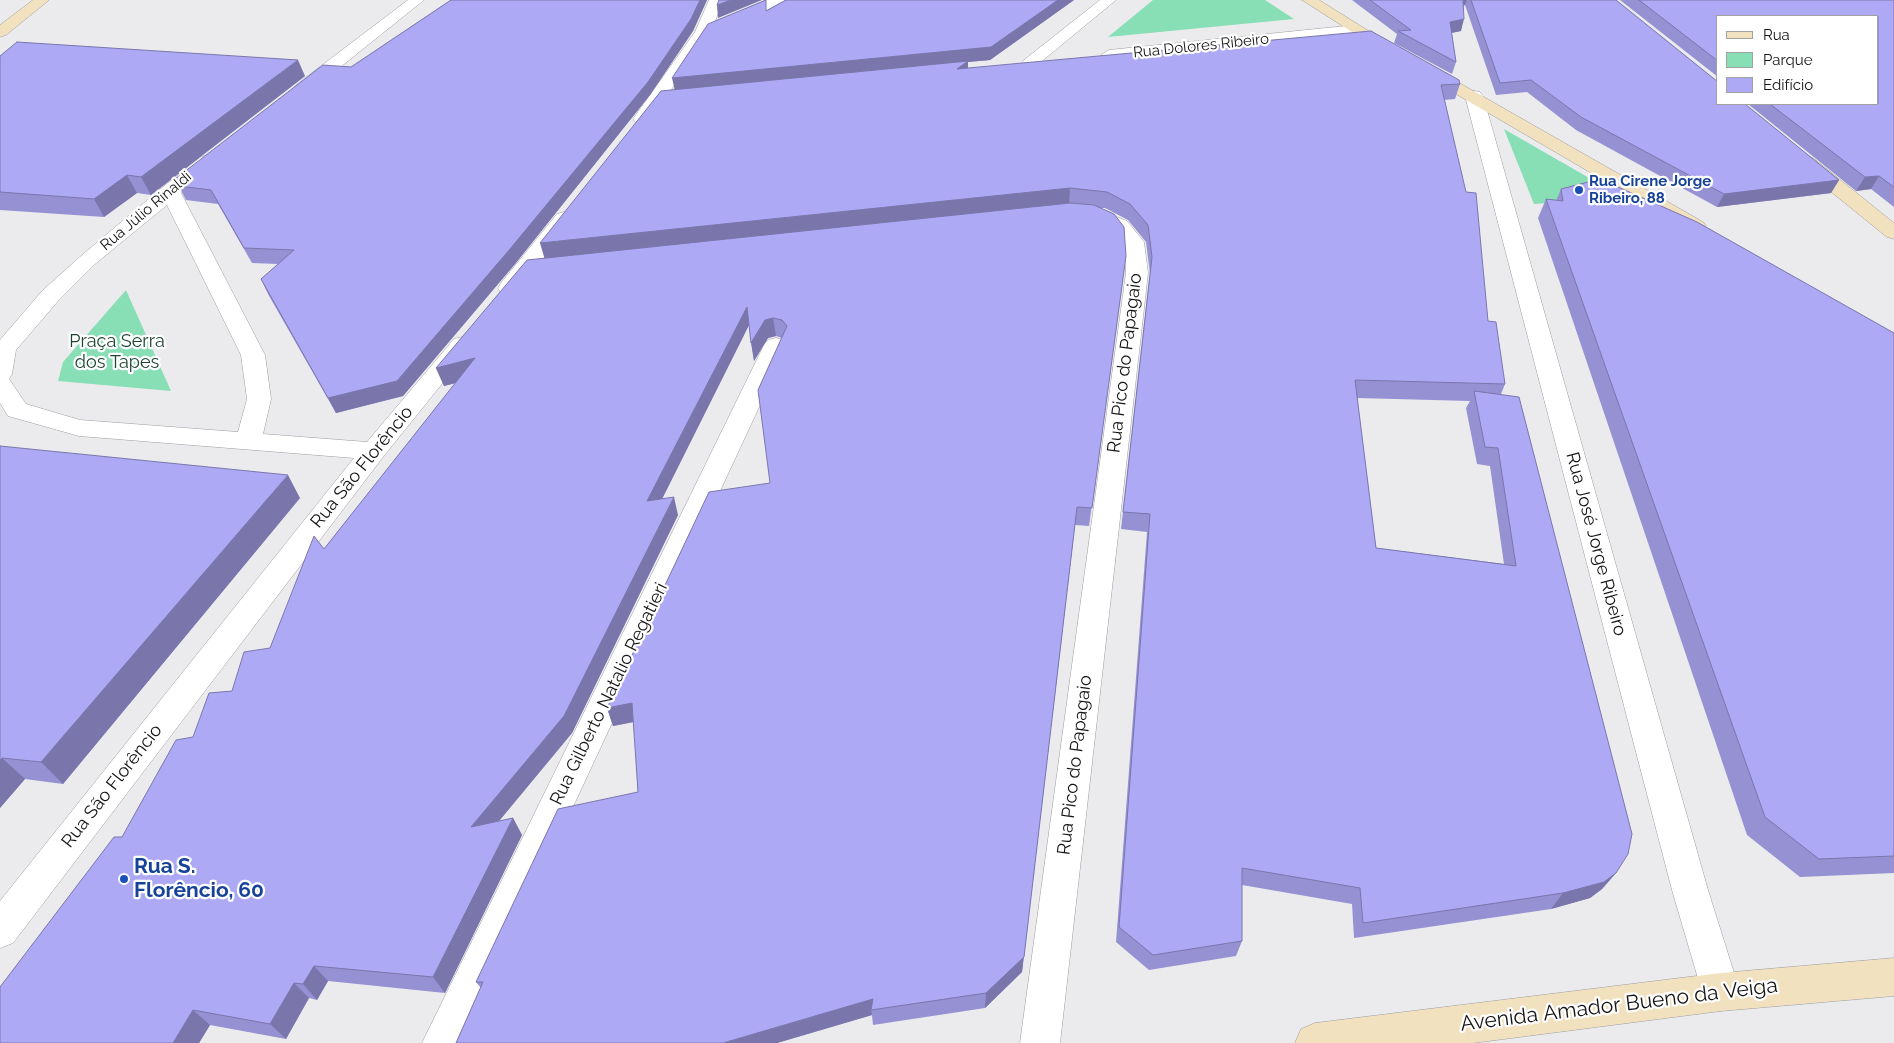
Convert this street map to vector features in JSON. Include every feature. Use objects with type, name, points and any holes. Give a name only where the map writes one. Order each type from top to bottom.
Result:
[{"type":"street","points":[[0,32],[42,0]]},
{"type":"street","points":[[285,102],[417,0]]},
{"type":"street","points":[[631,132],[668,98],[703,32],[716,0]]},
{"type":"street","points":[[703,32],[778,0]]},
{"type":"street","points":[[1030,63],[1109,0]]},
{"type":"street","points":[[1309,0],[1356,30],[1474,96],[1714,236]]},
{"type":"street","name":"Rua Dolores Ribeiro","points":[[1089,57],[1356,30]]},
{"type":"street","points":[[1010,65],[1060,60]]},
{"type":"street","name":"Rua José Jorge Ribeiro","points":[[1474,96],[1690,890],[1721,992]]},
{"type":"street","name":"Rua Júlio Rinaldi","points":[[0,374],[5,349],[50,296],[88,260],[223,149]]},
{"type":"street","points":[[1796,153],[1894,233]]},
{"type":"street","points":[[170,191],[253,355],[259,399],[249,440]]},
{"type":"street","points":[[499,300],[578,201]]},
{"type":"street","name":"Rua Pico do Papagaio","points":[[1040,1043],[1137,273],[1134,242],[1120,224],[1097,214],[1069,212]]},
{"type":"street","points":[[524,270],[554,267]]},
{"type":"street","name":"Rua São Florêncio","points":[[0,930],[374,451],[474,330]]},
{"type":"street","name":"Rua Gilberto Natalio Regatieri","points":[[442,1043],[776,345]]},
{"type":"street","points":[[0,384],[16,410],[79,428],[374,451]]},
{"type":"street","name":"Avenida Amador Bueno da Veiga","points":[[1315,1043],[1360,1040],[1721,992],[1894,977]]},
{"type":"green space","points":[[1153,0],[1265,0],[1294,19],[1108,37]]},
{"type":"green space","points":[[1504,129],[1624,198],[1534,204]]},
{"type":"green space","name":"Praça Serra dos Tapes","points":[[126,290],[171,391],[58,381],[63,362]]},
{"type":"building","points":[[451,0],[700,0],[691,19],[648,82],[510,249],[397,381],[328,398],[261,279],[294,250],[244,248],[211,190],[179,186],[175,179],[323,65],[351,67]]},
{"type":"building","points":[[719,0],[731,0],[717,5]]},
{"type":"building","points":[[766,0],[766,11],[786,0],[1058,0],[991,47],[672,78],[708,24]]},
{"type":"building","points":[[1370,0],[1463,0],[1464,19],[1450,22],[1456,62],[1398,31],[1411,30]]},
{"type":"building","points":[[1471,0],[1616,0],[1716,80],[1716,105],[1746,105],[1839,180],[1724,194],[1581,117],[1531,80],[1500,83]]},
{"type":"building","points":[[1639,0],[1894,0],[1894,187],[1879,176],[1865,177],[1771,105],[1879,105],[1879,15],[1716,15],[1716,59]]},
{"type":"building","points":[[1371,31],[1459,80],[1460,84],[1441,85],[1466,192],[1476,193],[1488,321],[1496,322],[1505,384],[1355,380],[1376,548],[1516,566],[1498,448],[1485,447],[1474,391],[1519,397],[1632,834],[1628,854],[1616,873],[1604,882],[1563,893],[1363,923],[1360,888],[1242,868],[1242,941],[1153,955],[1119,927],[1150,514],[1123,512],[1152,257],[1148,225],[1130,204],[1107,192],[1070,188],[540,243],[661,91],[968,61],[957,69]]},
{"type":"building","points":[[17,42],[298,60],[141,177],[127,175],[94,199],[0,192],[0,56]]},
{"type":"building","points":[[1600,179],[1697,222],[1894,333],[1894,856],[1819,859],[1765,817],[1546,199],[1563,201],[1561,189]]},
{"type":"building","points":[[1070,203],[1094,205],[1114,214],[1124,227],[1126,256],[1092,508],[1077,507],[1024,957],[986,993],[871,1010],[873,999],[723,1043],[456,1043],[483,982],[476,982],[558,809],[638,792],[632,703],[607,708],[709,492],[770,483],[758,390],[787,326],[782,320],[773,318],[765,320],[751,343],[747,307],[647,501],[674,497],[564,716],[471,827],[513,818],[433,977],[314,966],[303,984],[294,983],[270,1024],[193,1010],[173,1043],[0,1043],[0,987],[114,837],[122,837],[176,740],[193,737],[209,693],[232,691],[244,652],[270,648],[314,536],[324,549],[475,358],[436,368],[527,260]]},
{"type":"building","points":[[0,446],[288,475],[41,762],[2,758],[0,760]]},
{"type":"place","name":"Rua Cirene Jorge Ribeiro, 88","points":[[1579,190]]},
{"type":"place","name":"Rua S. Florêncio, 60","points":[[124,879]]}]
